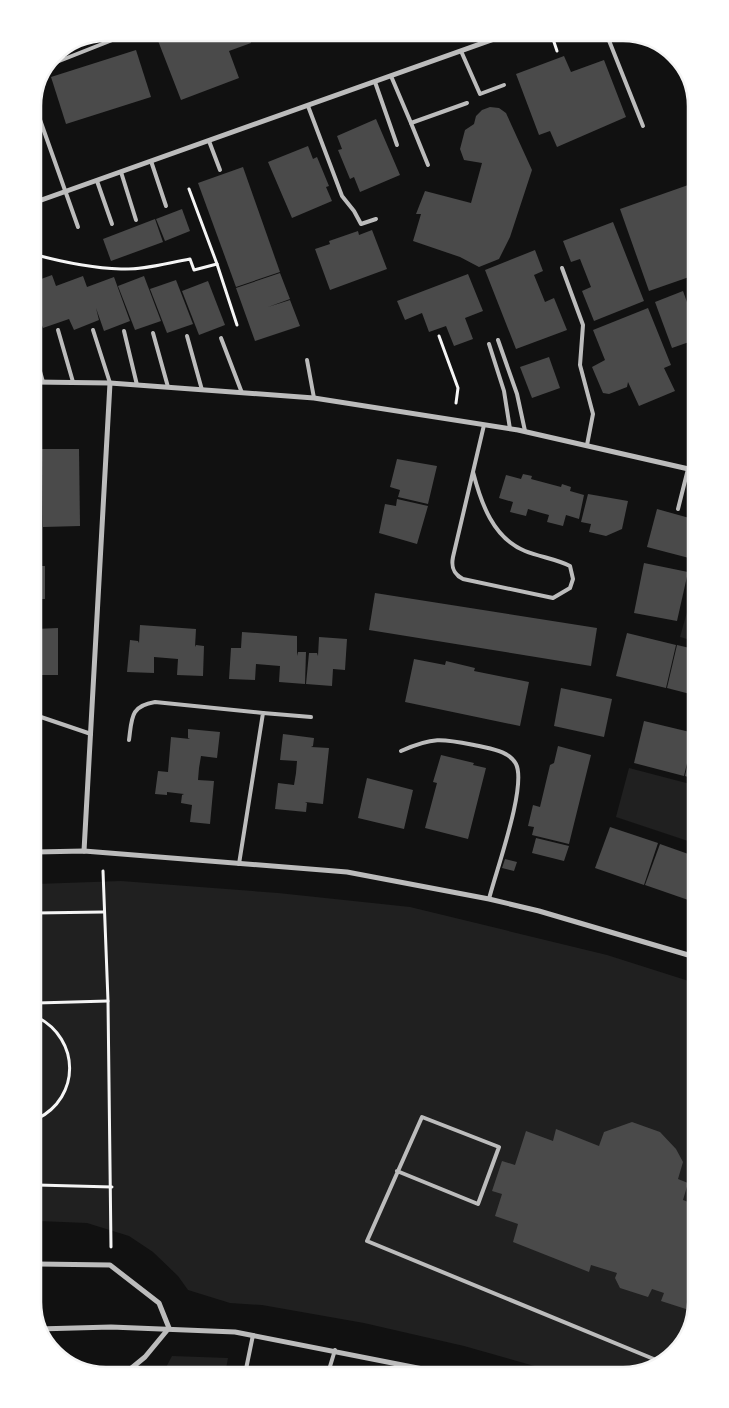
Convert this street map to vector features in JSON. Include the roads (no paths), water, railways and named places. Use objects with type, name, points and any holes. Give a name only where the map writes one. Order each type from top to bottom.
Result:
[{"type":"street","points":[[41,200],[489,41]]},
{"type":"street","points":[[43,382],[110,383],[314,398],[510,428],[688,468]]},
{"type":"street","points":[[84,851],[110,383]]},
{"type":"street","points":[[41,852],[84,851],[347,872],[490,899],[539,911],[688,955]]},
{"type":"street","points":[[41,1264],[110,1265],[160,1303],[169,1328]]},
{"type":"street","points":[[133,1367],[145,1357],[169,1328]]},
{"type":"street","points":[[47,1329],[169,1328],[253,1335],[415,1367]]},
{"type":"lane","points":[[59,61],[110,41]]},
{"type":"lane","points":[[609,41],[643,126]]},
{"type":"lane","points":[[461,51],[480,94],[504,85]]},
{"type":"lane","points":[[391,76],[428,165]]},
{"type":"lane","points":[[375,82],[397,145]]},
{"type":"lane","points":[[411,123],[467,103]]},
{"type":"lane","points":[[308,106],[342,196],[354,210],[360,224],[376,218]]},
{"type":"lane","points":[[41,123],[78,227]]},
{"type":"lane","points":[[209,141],[220,170]]},
{"type":"lane","points":[[151,161],[166,206]]},
{"type":"lane","points":[[120,172],[136,220]]},
{"type":"lane","points":[[97,180],[112,224]]},
{"type":"lane","points":[[562,268],[583,325],[580,365],[594,414],[587,445]]},
{"type":"lane","points":[[58,330],[73,382]]},
{"type":"lane","points":[[93,330],[110,383]]},
{"type":"lane","points":[[124,331],[137,385]]},
{"type":"lane","points":[[153,333],[168,387]]},
{"type":"lane","points":[[187,336],[202,390]]},
{"type":"lane","points":[[221,338],[242,392]]},
{"type":"lane","points":[[498,340],[517,394],[525,432]]},
{"type":"lane","points":[[489,344],[504,391],[510,428]]},
{"type":"lane","points":[[307,360],[314,398]]},
{"type":"lane","points":[[41,375],[43,382]]},
{"type":"lane","points":[[473,472],[482,503],[494,525],[507,540],[525,551],[570,566],[573,579],[567,591],[553,598],[456,576],[451,565],[452,557],[484,425]]},
{"type":"lane","points":[[678,509],[688,478]]},
{"type":"lane","points":[[129,740],[133,714],[144,704],[155,702],[311,717]]},
{"type":"lane","points":[[239,864],[264,713]]},
{"type":"lane","points":[[41,717],[91,734]]},
{"type":"lane","points":[[401,751],[432,739],[445,739],[500,751],[516,764],[519,785],[490,899]]},
{"type":"lane","points":[[397,1171],[478,1204],[499,1147],[422,1117],[397,1171],[368,1241],[653,1359]]},
{"type":"lane","points":[[246,1367],[253,1335]]},
{"type":"lane","points":[[330,1367],[335,1350]]}]
